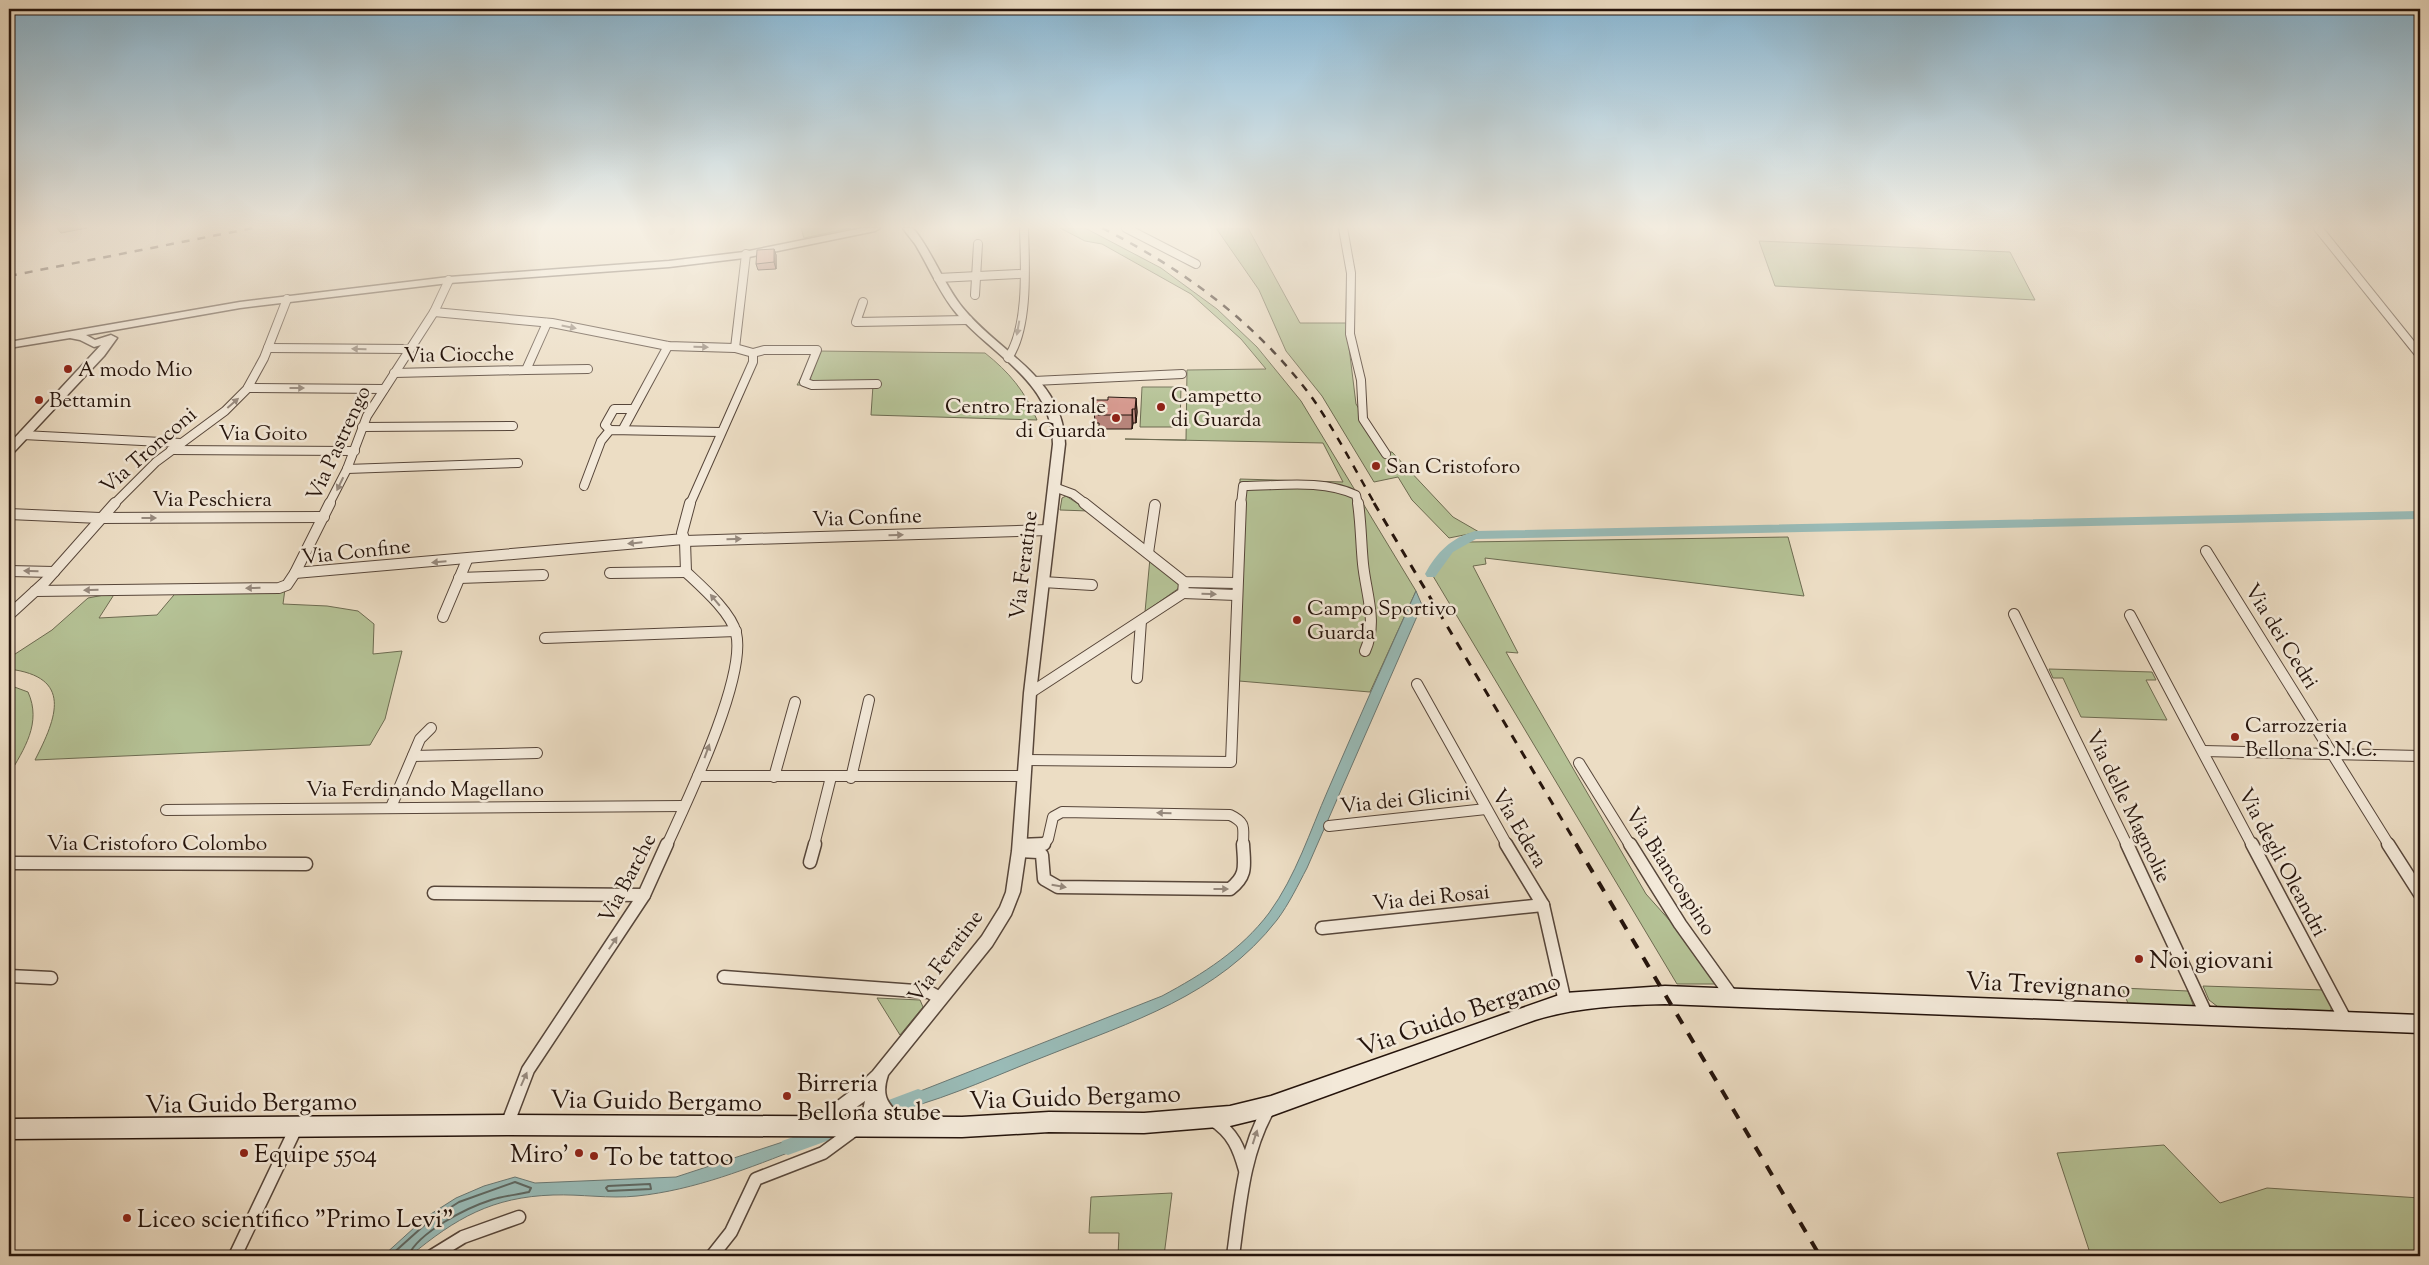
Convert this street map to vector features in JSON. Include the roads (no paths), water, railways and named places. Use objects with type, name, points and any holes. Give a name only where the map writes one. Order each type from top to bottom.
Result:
[{"type":"main road","name":"Via Guido Bergamo","points":[[10,1131],[507,1125],[859,1128],[962,1127],[1049,1122],[1144,1123],[1230,1116],[1271,1106],[1565,1002],[1644,995],[1733,998]]},
{"type":"main road","name":"Via Trevignano","points":[[1733,998],[1910,1003],[2420,1024]]},
{"type":"street","points":[[91,342],[142,322],[287,299],[389,287]]},
{"type":"street","name":"Via Pastrengo","points":[[296,573],[347,469],[362,427],[394,372],[434,312],[446,287]]},
{"type":"street","points":[[735,348],[742,287]]},
{"type":"street","name":"Via Feratine","points":[[816,1128],[878,1082],[940,998],[987,941],[1006,910],[1013,892],[1019,848],[1030,693],[1059,444],[1058,426],[1047,398],[1034,381],[968,320],[944,287]]},
{"type":"street","points":[[976,287],[976,295]]},
{"type":"street","points":[[1008,358],[1014,348],[1024,287]]},
{"type":"street","points":[[1351,287],[1350,334],[1361,380],[1362,419],[1386,454]]},
{"type":"street","points":[[2365,287],[2420,355]]},
{"type":"street","name":"Via Tronconi","points":[[9,615],[54,572],[124,491],[171,450],[234,403],[248,388],[268,348],[287,299]]},
{"type":"street","points":[[863,302],[856,322],[968,320]]},
{"type":"street","points":[[434,312],[547,323],[668,346],[735,348],[753,353],[764,350],[817,350],[804,382],[812,385],[877,384]]},
{"type":"street","name":"Via Ciocche","points":[[526,370],[547,323]]},
{"type":"street","points":[[9,345],[97,331],[113,334]]},
{"type":"street","points":[[91,342],[97,331]]},
{"type":"street","points":[[9,450],[92,362],[113,334]]},
{"type":"street","points":[[65,335],[80,336],[91,342],[95,352],[92,362]]},
{"type":"street","points":[[623,429],[668,346]]},
{"type":"street","points":[[268,348],[408,350]]},
{"type":"street","points":[[610,573],[686,572],[683,528],[687,512],[720,432],[753,362],[753,353]]},
{"type":"street","name":"Via Ciocche","points":[[394,372],[588,369]]},
{"type":"street","points":[[1034,381],[1040,379],[1182,374]]},
{"type":"street","points":[[248,388],[384,389]]},
{"type":"street","points":[[610,430],[605,425],[614,409],[633,409]]},
{"type":"street","points":[[362,427],[513,426]]},
{"type":"street","points":[[584,486],[601,441],[610,430],[720,432]]},
{"type":"street","points":[[23,435],[181,443]]},
{"type":"street","name":"Via Goito","points":[[171,450],[355,451]]},
{"type":"street","points":[[347,469],[518,463]]},
{"type":"street","points":[[1025,760],[1230,762],[1236,595],[1241,490],[1243,486],[1329,487],[1352,492],[1356,495],[1359,507],[1363,564],[1371,610],[1370,642],[1365,651]]},
{"type":"street","points":[[1054,487],[1073,494],[1184,582],[1237,583]]},
{"type":"street","points":[[1148,553],[1155,504]]},
{"type":"street","name":"Via Peschiera","points":[[9,514],[100,518],[324,517]]},
{"type":"street","name":"Via Confine","points":[[35,591],[279,588],[287,584],[296,573],[467,560],[684,540],[1049,530]]},
{"type":"street","name":"Via dei Cedri","points":[[2206,551],[2420,894]]},
{"type":"street","points":[[443,617],[467,560]]},
{"type":"street","points":[[9,571],[54,572]]},
{"type":"street","name":"Via Barche","points":[[507,1125],[528,1070],[644,895],[698,776],[736,670],[739,651],[736,631],[716,600],[686,572]]},
{"type":"street","points":[[459,578],[543,575]]},
{"type":"street","points":[[1043,582],[1092,585]]},
{"type":"street","points":[[1183,593],[1184,582]]},
{"type":"street","points":[[1030,693],[1183,593],[1236,595]]},
{"type":"street","name":"Via delle Magnolie","points":[[2014,614],[2126,842],[2207,1016]]},
{"type":"street","name":"Via degli Oleandri","points":[[2130,615],[2346,1021]]},
{"type":"street","points":[[1136,678],[1141,621]]},
{"type":"street","points":[[545,638],[736,631]]},
{"type":"street","name":"Via Edera","points":[[1417,684],[1486,809],[1543,905],[1565,1002]]},
{"type":"street","points":[[851,778],[869,700]]},
{"type":"street","points":[[774,777],[795,702]]},
{"type":"street","points":[[391,807],[420,738],[431,728]]},
{"type":"street","points":[[2204,751],[2420,756]]},
{"type":"street","points":[[413,756],[537,753]]},
{"type":"street","name":"Via Biancospino","points":[[1579,763],[1669,908],[1733,998]]},
{"type":"street","points":[[698,776],[851,778],[1024,776]]},
{"type":"street","points":[[810,862],[831,777]]},
{"type":"street","name":"Via Ferdinando Magellano","points":[[166,810],[684,806]]},
{"type":"street","name":"Via dei Glicini","points":[[1329,826],[1486,809]]},
{"type":"street","points":[[1062,812],[1230,814],[1241,820],[1243,824],[1244,869],[1242,880],[1230,889],[1058,887],[1045,881],[1042,876],[1042,855],[1038,852],[1019,848],[1044,844],[1048,839],[1054,817],[1062,812]]},
{"type":"street","name":"Via Cristoforo Colombo","points":[[9,863],[306,864]]},
{"type":"street","points":[[434,893],[644,895]]},
{"type":"street","name":"Via dei Rosai","points":[[1322,928],[1543,905]]},
{"type":"street","points":[[9,976],[51,978]]},
{"type":"street","points":[[724,977],[929,992],[940,998]]},
{"type":"street","points":[[878,1082],[880,1107],[884,1115],[898,1127]]},
{"type":"street","points":[[712,1256],[723,1246],[729,1236],[756,1179],[832,1147],[847,1138],[859,1128],[878,1082]]},
{"type":"street","points":[[857,1097],[850,1116],[859,1128]]},
{"type":"street","points":[[1233,1256],[1246,1170],[1260,1121],[1271,1106]]},
{"type":"street","points":[[1209,1117],[1228,1129],[1238,1142],[1246,1170]]},
{"type":"street","points":[[235,1256],[296,1128]]},
{"type":"street","points":[[432,1256],[476,1230],[519,1217]]},
{"type":"water","points":[[1416,591],[1422,605],[1307,868],[1277,920],[1254,946],[1228,969],[1200,987],[1171,1004],[1141,1018],[958,1091],[904,1109],[900,1099],[1162,996],[1192,979],[1234,950],[1258,926],[1279,899],[1295,869]]},
{"type":"water","points":[[801,1136],[803,1147],[722,1177],[680,1189],[626,1197],[553,1195],[511,1200],[493,1205],[459,1221],[410,1256],[383,1256],[426,1217],[456,1198],[484,1186],[515,1177],[535,1183],[676,1177]]},
{"type":"waterway","points":[[1431,574],[1449,549],[1460,541],[1475,535],[2420,515]]},
{"type":"waterway","points":[[876,1113],[918,1097]]},
{"type":"waterway","points":[[788,1147],[832,1131]]},
{"type":"railway","points":[[1199,287],[1244,323],[1292,372],[1313,399],[1375,504]]},
{"type":"railway","points":[[1374,503],[1577,845]]},
{"type":"railway","points":[[1576,844],[1820,1256]]},
{"type":"place","name":"A modo Mio","points":[[68,369]]},
{"type":"place","name":"Bettamin","points":[[39,400]]},
{"type":"place","name":"Campetto di Guarda","points":[[1161,407]]},
{"type":"place","name":"Centro Frazionale di Guarda","points":[[1116,418]]},
{"type":"place","name":"San Cristoforo","points":[[1376,466]]},
{"type":"place","name":"Campo Sportivo Guarda","points":[[1297,620]]},
{"type":"place","name":"Carrozzeria Bellona S.N.C.","points":[[2235,737]]},
{"type":"place","name":"Noi giovani","points":[[2139,959]]},
{"type":"place","name":"Birreria Bellona stube","points":[[787,1096]]},
{"type":"place","name":"Equipe 5504","points":[[244,1153]]},
{"type":"place","name":"Miro'","points":[[579,1153]]},
{"type":"place","name":"To be tattoo","points":[[594,1156]]},
{"type":"place","name":"Liceo scientifico \"Primo Levi\"","points":[[127,1218]]}]
